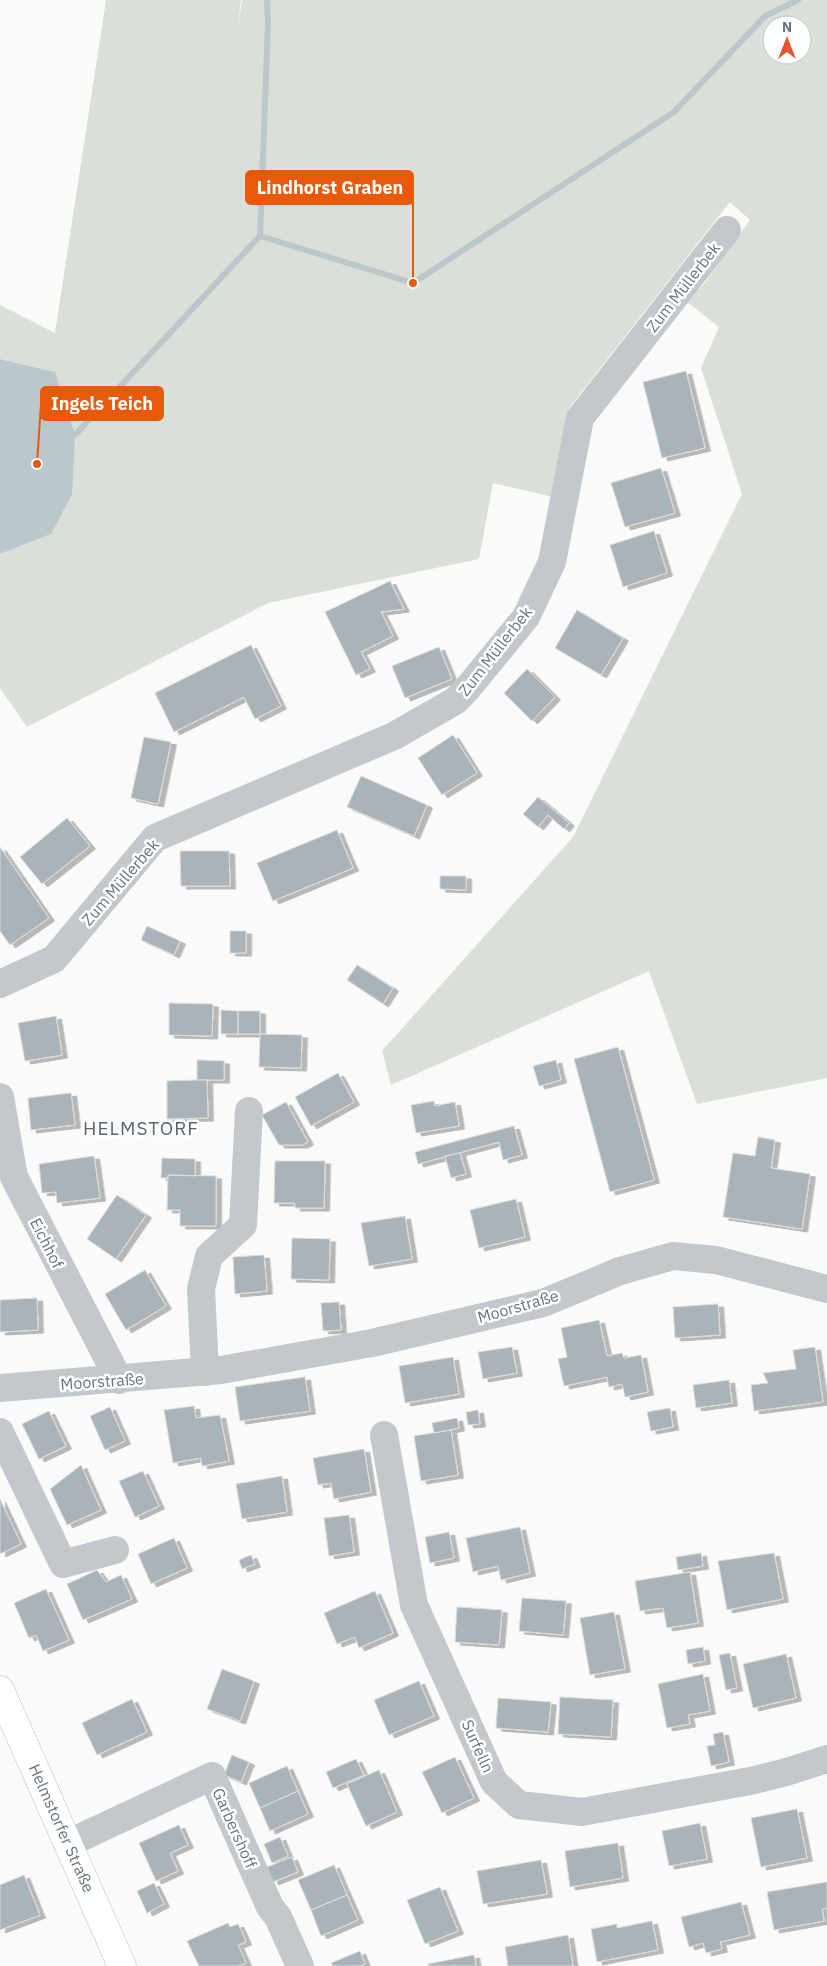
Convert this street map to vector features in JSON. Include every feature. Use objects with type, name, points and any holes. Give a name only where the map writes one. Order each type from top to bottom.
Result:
[{"type":"main road","name":"Helmstorfer Straße","points":[[0,1690],[70,1843],[122,1966]]},
{"type":"street","name":"Zum Müllerbek","points":[[0,984],[54,959],[155,838],[394,736],[455,701],[467,689],[526,617],[552,562],[580,418],[727,230]]},
{"type":"street","name":"Eichhof","points":[[0,1097],[14,1177],[119,1380]]},
{"type":"street","points":[[205,1372],[201,1289],[209,1256],[243,1225],[249,1111]]},
{"type":"street","name":"Moorstraße","points":[[0,1388],[205,1372],[372,1343],[544,1303],[620,1271],[673,1256],[716,1260],[827,1289]]},
{"type":"street","points":[[0,1432],[63,1564],[115,1550]]},
{"type":"street","name":"Surfelln","points":[[384,1435],[414,1605],[494,1782],[519,1805],[582,1812],[750,1781],[827,1759]]},
{"type":"street","name":"Garbershoff","points":[[70,1843],[212,1776],[270,1907],[278,1917],[300,1966]]},
{"type":"shaded area","points":[[106,0],[241,0],[238,27],[242,0],[827,0],[827,1078],[697,1104],[649,971],[391,1085],[382,1051],[573,837],[742,494],[701,368],[719,327],[687,302],[704,284],[750,220],[730,202],[569,408],[553,497],[493,483],[479,559],[268,603],[27,727],[0,688],[0,554],[51,534],[55,372],[0,359],[0,305],[55,333]]},
{"type":"shaded area","points":[[0,359],[55,372],[75,435],[72,494],[51,534],[0,554]]},
{"type":"building","points":[[686,371],[705,448],[662,458],[643,382]]},
{"type":"building","points":[[661,468],[675,513],[625,527],[611,483]]},
{"type":"building","points":[[654,531],[667,573],[623,587],[610,545]]},
{"type":"building","points":[[390,581],[404,609],[381,612],[393,636],[361,652],[370,669],[356,675],[325,612]]},
{"type":"building","points":[[577,610],[623,638],[601,675],[555,648]]},
{"type":"building","points":[[251,645],[281,706],[255,719],[244,697],[174,732],[155,693]]},
{"type":"building","points":[[439,647],[452,679],[405,698],[392,666]]},
{"type":"building","points":[[527,669],[555,697],[532,721],[504,693]]},
{"type":"building","points":[[453,735],[477,773],[442,795],[418,758]]},
{"type":"building","points":[[144,737],[171,742],[158,804],[131,798]]},
{"type":"building","points":[[361,776],[427,805],[414,836],[347,807]]},
{"type":"building","points":[[538,797],[569,823],[564,829],[548,815],[538,827],[523,814]]},
{"type":"building","points":[[67,818],[90,846],[42,884],[20,857]]},
{"type":"building","points":[[337,830],[353,868],[273,901],[257,863]]},
{"type":"building","points":[[0,847],[49,918],[10,945],[0,931]]},
{"type":"building","points":[[180,851],[229,851],[230,886],[181,886]]},
{"type":"building","points":[[440,876],[466,876],[466,890],[440,889]]},
{"type":"building","points":[[147,926],[180,941],[174,955],[141,940]]},
{"type":"building","points":[[230,931],[246,931],[246,953],[230,953]]},
{"type":"building","points":[[357,965],[393,988],[383,1004],[347,980]]},
{"type":"building","points":[[169,1003],[213,1004],[212,1036],[169,1035]]},
{"type":"building","points":[[221,1010],[238,1011],[238,1034],[221,1034]]},
{"type":"building","points":[[238,1011],[260,1011],[260,1034],[238,1034]]},
{"type":"building","points":[[56,1016],[62,1055],[25,1061],[18,1023]]},
{"type":"building","points":[[260,1034],[302,1035],[301,1068],[259,1067]]},
{"type":"building","points":[[618,1047],[654,1180],[610,1192],[574,1059]]},
{"type":"building","points":[[197,1060],[224,1061],[224,1080],[197,1080]]},
{"type":"building","points":[[556,1060],[561,1080],[539,1086],[533,1066]]},
{"type":"building","points":[[338,1073],[354,1102],[311,1126],[295,1097]]},
{"type":"building","points":[[207,1080],[208,1118],[167,1119],[167,1081]]},
{"type":"building","points":[[71,1093],[75,1125],[31,1130],[28,1098]]},
{"type":"building","points":[[434,1101],[435,1106],[455,1102],[459,1126],[416,1133],[411,1105]]},
{"type":"building","points":[[286,1102],[308,1142],[302,1145],[279,1145],[262,1115]]},
{"type":"building","points":[[514,1126],[522,1155],[503,1160],[499,1142],[418,1164],[415,1152]]},
{"type":"building","points":[[758,1137],[775,1140],[771,1168],[810,1174],[802,1229],[723,1217],[733,1153],[755,1156]]},
{"type":"building","points":[[460,1153],[466,1174],[451,1178],[445,1156]]},
{"type":"building","points":[[94,1156],[100,1198],[57,1203],[56,1192],[42,1193],[39,1164]]},
{"type":"building","points":[[162,1158],[195,1159],[195,1176],[168,1175],[168,1178],[161,1178]]},
{"type":"building","points":[[275,1161],[325,1161],[324,1208],[295,1208],[295,1203],[274,1203]]},
{"type":"building","points":[[168,1175],[216,1176],[216,1226],[180,1226],[180,1210],[167,1210]]},
{"type":"building","points":[[117,1195],[146,1215],[116,1259],[87,1239]]},
{"type":"building","points":[[516,1199],[525,1237],[479,1248],[470,1210]]},
{"type":"building","points":[[405,1216],[412,1259],[369,1266],[361,1223]]},
{"type":"building","points":[[292,1238],[330,1239],[329,1280],[291,1279]]},
{"type":"building","points":[[264,1255],[267,1291],[235,1294],[233,1257]]},
{"type":"building","points":[[145,1270],[166,1306],[126,1330],[105,1294]]},
{"type":"building","points":[[37,1298],[38,1330],[0,1332],[0,1300]]},
{"type":"building","points":[[339,1302],[341,1330],[323,1331],[321,1303]]},
{"type":"building","points":[[718,1304],[720,1335],[675,1338],[673,1307]]},
{"type":"building","points":[[599,1320],[607,1356],[622,1353],[624,1358],[641,1355],[648,1392],[625,1397],[622,1384],[609,1387],[607,1377],[564,1386],[558,1359],[567,1357],[561,1328]]},
{"type":"building","points":[[512,1347],[517,1373],[483,1379],[478,1352]]},
{"type":"building","points":[[815,1347],[823,1402],[754,1411],[751,1385],[768,1383],[763,1373],[796,1369],[793,1350]]},
{"type":"building","points":[[453,1357],[459,1394],[405,1403],[399,1366]]},
{"type":"building","points":[[305,1377],[310,1411],[240,1421],[235,1387]]},
{"type":"building","points":[[729,1380],[732,1403],[696,1408],[693,1385]]},
{"type":"building","points":[[194,1406],[196,1418],[220,1415],[229,1461],[202,1466],[201,1458],[173,1463],[164,1410]]},
{"type":"building","points":[[110,1407],[125,1441],[105,1450],[90,1416]]},
{"type":"building","points":[[670,1408],[673,1427],[651,1431],[647,1412]]},
{"type":"building","points":[[478,1410],[480,1424],[468,1425],[466,1412]]},
{"type":"building","points":[[49,1411],[66,1446],[39,1459],[22,1424]]},
{"type":"building","points":[[457,1418],[459,1428],[434,1433],[432,1423]]},
{"type":"building","points":[[451,1430],[458,1475],[421,1481],[414,1436]]},
{"type":"building","points":[[364,1449],[371,1492],[334,1499],[331,1483],[318,1485],[313,1458]]},
{"type":"building","points":[[81,1465],[101,1510],[67,1525],[50,1489]]},
{"type":"building","points":[[143,1471],[159,1506],[135,1517],[119,1481]]},
{"type":"building","points":[[282,1476],[287,1512],[242,1519],[236,1484]]},
{"type":"building","points":[[0,1499],[21,1544],[0,1554]]},
{"type":"building","points":[[349,1515],[354,1552],[329,1556],[324,1518]]},
{"type":"building","points":[[520,1527],[530,1573],[501,1580],[498,1566],[473,1572],[466,1538]]},
{"type":"building","points":[[449,1532],[454,1558],[430,1563],[425,1537]]},
{"type":"building","points":[[174,1538],[187,1568],[151,1584],[138,1554]]},
{"type":"building","points":[[701,1553],[703,1566],[678,1570],[676,1557]]},
{"type":"building","points":[[774,1553],[783,1599],[727,1610],[718,1561]]},
{"type":"building","points":[[251,1555],[255,1564],[242,1569],[239,1560]]},
{"type":"building","points":[[97,1570],[106,1582],[121,1575],[132,1599],[83,1620],[67,1584]]},
{"type":"building","points":[[690,1572],[698,1623],[667,1628],[663,1608],[640,1611],[635,1581]]},
{"type":"building","points":[[46,1589],[69,1640],[43,1651],[36,1635],[29,1638],[14,1603]]},
{"type":"building","points":[[375,1591],[393,1633],[359,1648],[355,1637],[337,1644],[324,1613]]},
{"type":"building","points":[[522,1598],[566,1601],[563,1635],[519,1631]]},
{"type":"building","points":[[457,1607],[502,1610],[499,1645],[455,1642]]},
{"type":"building","points":[[614,1612],[625,1669],[590,1675],[580,1618]]},
{"type":"building","points":[[703,1647],[705,1661],[688,1664],[686,1650]]},
{"type":"building","points":[[730,1653],[737,1688],[726,1690],[719,1655]]},
{"type":"building","points":[[786,1654],[796,1698],[753,1708],[743,1664]]},
{"type":"building","points":[[222,1669],[254,1681],[240,1721],[207,1709]]},
{"type":"building","points":[[703,1674],[710,1711],[688,1715],[690,1724],[667,1728],[658,1684]]},
{"type":"building","points":[[419,1681],[434,1716],[389,1735],[374,1700]]},
{"type":"building","points":[[560,1697],[613,1700],[611,1737],[558,1734]]},
{"type":"building","points":[[498,1698],[551,1702],[548,1732],[496,1728]]},
{"type":"building","points":[[132,1699],[147,1732],[97,1755],[82,1723]]},
{"type":"building","points":[[723,1732],[729,1762],[711,1766],[707,1746],[715,1745],[713,1734]]},
{"type":"building","points":[[232,1755],[249,1762],[241,1782],[224,1775]]},
{"type":"building","points":[[455,1757],[474,1798],[442,1813],[422,1772]]},
{"type":"building","points":[[356,1759],[364,1775],[333,1788],[326,1772]]},
{"type":"building","points":[[287,1766],[298,1791],[260,1808],[249,1783]]},
{"type":"building","points":[[379,1770],[397,1812],[366,1826],[347,1784]]},
{"type":"building","points":[[298,1791],[308,1814],[270,1831],[260,1808]]},
{"type":"building","points":[[797,1809],[807,1858],[761,1867],[751,1818]]},
{"type":"building","points":[[700,1823],[707,1859],[669,1866],[662,1831]]},
{"type":"building","points":[[179,1825],[188,1845],[170,1853],[178,1871],[156,1881],[139,1843]]},
{"type":"building","points":[[280,1837],[288,1856],[272,1863],[264,1844]]},
{"type":"building","points":[[618,1843],[623,1878],[570,1887],[565,1851]]},
{"type":"building","points":[[292,1857],[298,1872],[273,1882],[267,1867]]},
{"type":"building","points":[[541,1860],[547,1894],[483,1904],[477,1871]]},
{"type":"building","points":[[334,1865],[347,1895],[311,1910],[298,1880]]},
{"type":"building","points":[[24,1875],[40,1915],[0,1930],[0,1885]]},
{"type":"building","points":[[827,1882],[827,1908],[822,1909],[824,1921],[774,1930],[767,1892]]},
{"type":"building","points":[[154,1883],[164,1904],[147,1913],[137,1891]]},
{"type":"building","points":[[440,1887],[458,1931],[425,1944],[407,1900]]},
{"type":"building","points":[[347,1895],[358,1920],[321,1936],[311,1910]]},
{"type":"building","points":[[741,1902],[750,1935],[720,1942],[722,1949],[706,1953],[703,1943],[689,1947],[681,1917]]},
{"type":"building","points":[[652,1921],[658,1950],[597,1962],[591,1929],[617,1924],[617,1928]]},
{"type":"building","points":[[228,1923],[230,1927],[238,1924],[242,1932],[246,1942],[238,1945],[246,1963],[238,1966],[199,1966],[187,1941]]},
{"type":"building","points":[[568,1935],[573,1966],[508,1966],[505,1947]]},
{"type":"building","points":[[360,1951],[365,1964],[359,1966],[333,1966],[331,1963]]},
{"type":"building","points":[[474,1955],[476,1966],[429,1966],[428,1964]]},
{"type":"waterway","points":[[260,236],[268,23],[267,0]]},
{"type":"waterway","points":[[75,435],[260,236],[413,283],[674,112],[765,16],[798,0]]},
{"type":"place","name":"Lindhorst Graben","points":[[413,283]]},
{"type":"place","name":"Ingels Teich","points":[[37,464]]},
{"type":"district","name":"HELMSTORF","points":[[141,1128]]}]
